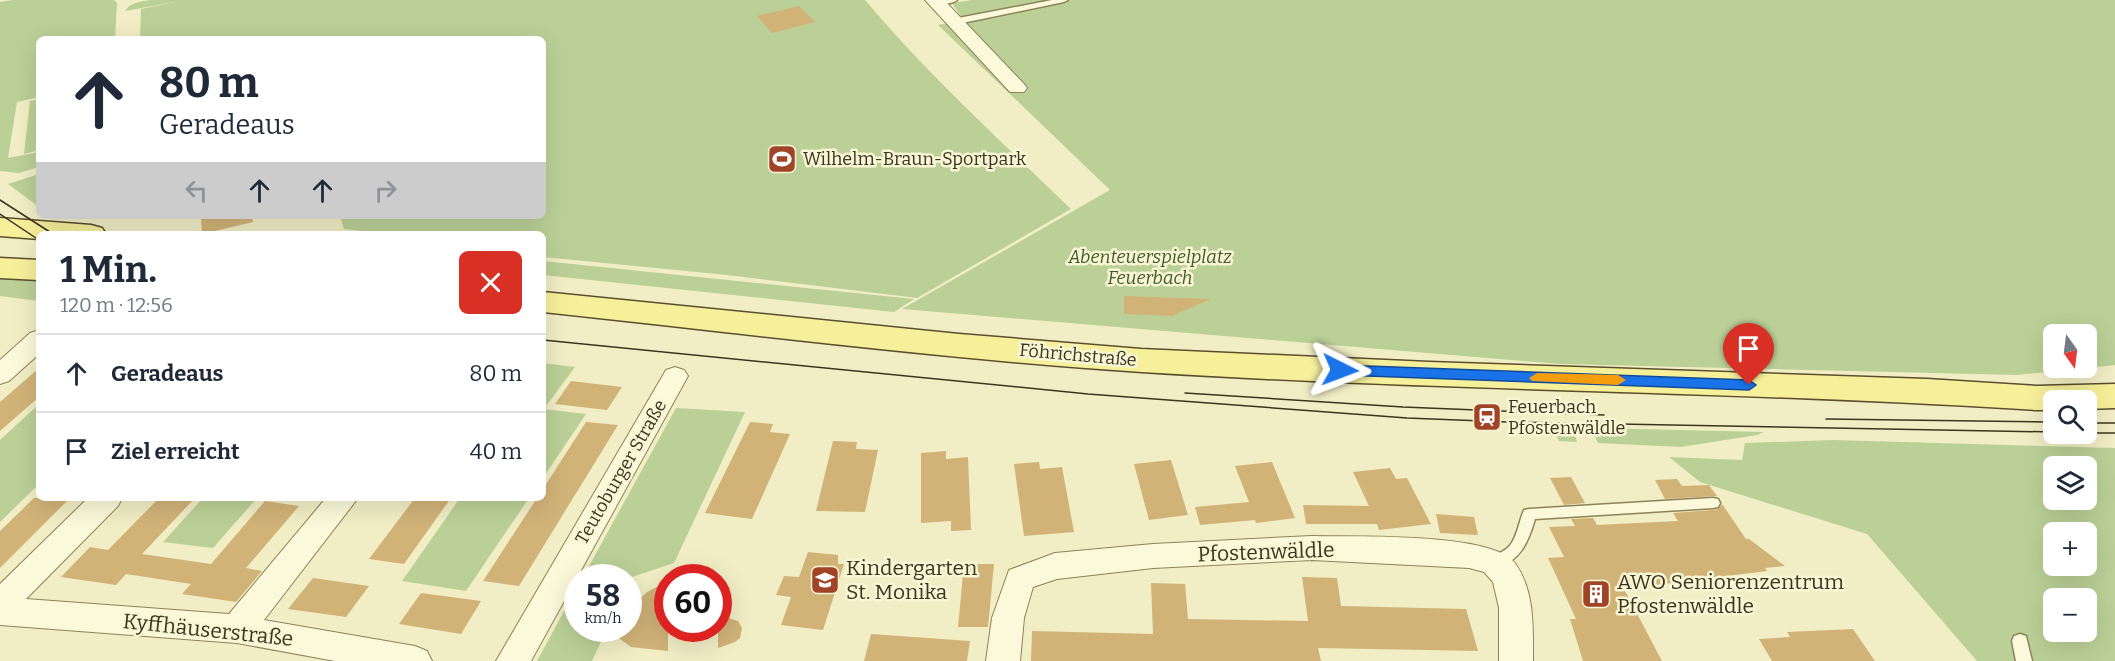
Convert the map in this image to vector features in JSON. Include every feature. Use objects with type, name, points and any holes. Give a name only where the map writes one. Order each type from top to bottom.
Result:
[{"type":"main road","points":[[0,227],[52,231]]},
{"type":"main road","points":[[0,250],[36,252]]},
{"type":"main road","points":[[0,268],[36,270]]},
{"type":"main road","name":"Föhrichstraße","points":[[546,302],[1027,351],[1141,360],[1429,374],[1927,390]]},
{"type":"main road","points":[[1927,390],[2115,380]]},
{"type":"main road","points":[[1927,390],[2037,398],[2115,396]]},
{"type":"street","points":[[941,1],[954,22],[1017,88]]},
{"type":"street","points":[[0,375],[36,342]]},
{"type":"street","name":"Teutoburger Straße","points":[[513,661],[675,376]]},
{"type":"street","points":[[0,605],[104,501]]},
{"type":"street","points":[[237,629],[341,501]]},
{"type":"street","name":"Pfostenwäldle","points":[[1003,661],[1008,618],[1020,579],[1055,566],[1153,556],[1311,548],[1454,553],[1474,556],[1495,563]]},
{"type":"street","points":[[1495,563],[1509,582],[1515,602],[1516,661]]},
{"type":"street","name":"Kyffhäuserstraße","points":[[0,611],[237,629],[415,661]]},
{"type":"lane","points":[[954,22],[1064,0]]},
{"type":"lane","points":[[1495,563],[1510,558],[1520,544],[1529,514],[1713,503]]},
{"type":"lane","points":[[2020,642],[2024,661]]},
{"type":"green space","points":[[114,0],[117,3],[115,36],[36,36],[36,98],[17,102],[8,158],[36,153],[36,168],[19,173],[0,171],[0,2]]},
{"type":"green space","name":"Wilhelm-Braun-Sportpark","points":[[150,0],[865,0],[939,81],[1071,209],[917,298],[727,275],[546,257],[546,231],[361,231],[344,229],[341,219],[546,219],[546,36],[140,36],[141,9],[180,1],[125,11],[139,2]]},
{"type":"green space","points":[[972,0],[1051,0],[962,18],[952,3]]},
{"type":"green space","name":"Abenteuerspielplatz Feuerbach","points":[[1072,0],[2115,0],[2115,365],[2097,367],[2097,324],[2043,324],[2043,372],[2016,375],[1560,364],[902,309],[1110,190],[938,25]]},
{"type":"green space","points":[[36,100],[36,151],[24,154],[30,101]]},
{"type":"green space","points":[[36,175],[36,205],[8,184]]},
{"type":"green space","points":[[546,261],[914,299],[894,312],[546,275]]},
{"type":"green space","points":[[0,275],[36,277],[36,301],[0,296]]},
{"type":"green space","points":[[546,363],[575,367],[546,406]]},
{"type":"green space","points":[[36,407],[36,487],[0,522],[0,440]]},
{"type":"green space","points":[[676,408],[745,412],[674,563],[654,564],[654,570],[642,574],[642,564],[590,564]]},
{"type":"green space","points":[[546,409],[586,414],[546,474]]},
{"type":"green space","points":[[1553,427],[1764,432],[1681,447],[1598,443],[1594,435],[1575,435],[1577,442],[1559,441]]},
{"type":"green space","points":[[1833,440],[2115,448],[2115,661],[1977,661],[1867,534],[1700,482],[1669,457],[1742,460],[1745,443]]},
{"type":"green space","points":[[200,501],[254,501],[213,548],[163,542]]},
{"type":"green space","points":[[458,501],[527,501],[466,591],[402,581]]},
{"type":"green space","points":[[564,611],[564,642],[601,642],[592,661],[537,661]]},
{"type":"building","points":[[799,6],[815,22],[772,33],[757,16]]},
{"type":"building","points":[[201,219],[252,219],[253,222],[215,231],[202,231]]},
{"type":"building","points":[[1124,296],[1211,299],[1172,316],[1124,314]]},
{"type":"building","points":[[36,371],[36,400],[0,431],[0,402]]},
{"type":"building","points":[[571,381],[622,387],[607,410],[555,404]]},
{"type":"building","points":[[586,422],[618,425],[519,586],[483,581],[535,501],[546,501],[546,484]]},
{"type":"building","points":[[750,422],[773,424],[770,432],[790,434],[752,519],[705,513]]},
{"type":"building","points":[[833,441],[857,442],[856,449],[878,450],[865,512],[816,511]]},
{"type":"building","points":[[946,451],[946,459],[968,457],[971,530],[951,531],[951,521],[921,523],[921,453]]},
{"type":"building","points":[[1171,460],[1188,515],[1149,520],[1134,464]]},
{"type":"building","points":[[1039,462],[1040,469],[1062,467],[1074,532],[1024,536],[1014,464]]},
{"type":"building","points":[[1272,462],[1295,518],[1256,523],[1255,520],[1200,525],[1195,507],[1249,502],[1235,466]]},
{"type":"building","points":[[1390,468],[1396,479],[1407,478],[1431,524],[1379,530],[1377,524],[1306,524],[1303,505],[1369,506],[1353,472]]},
{"type":"building","points":[[1571,477],[1585,503],[1564,505],[1550,478]]},
{"type":"building","points":[[1677,479],[1682,486],[1709,485],[1717,496],[1665,499],[1655,480]]},
{"type":"building","points":[[34,498],[36,501],[67,501],[0,568],[0,531]]},
{"type":"building","points":[[156,501],[192,501],[142,554],[211,564],[265,501],[299,506],[246,568],[262,571],[236,602],[182,594],[191,584],[126,574],[116,585],[61,577],[90,547],[108,550]]},
{"type":"building","points":[[413,501],[449,501],[404,564],[369,559]]},
{"type":"building","name":"AWO Seniorenzentrum Pfostenwäldle","points":[[1722,504],[1746,539],[1785,566],[1765,568],[1767,571],[1624,589],[1662,661],[1583,661],[1570,619],[1576,619],[1548,558],[1564,557],[1549,527],[1575,526],[1571,519],[1593,518],[1597,525],[1678,521],[1673,513],[1713,510],[1718,509]]},
{"type":"building","points":[[1436,514],[1474,517],[1478,535],[1440,533]]},
{"type":"building","points":[[808,552],[838,555],[838,564],[844,564],[823,630],[781,625],[791,597],[776,595],[784,576],[799,577]]},
{"type":"building","points":[[964,564],[994,564],[988,627],[958,627]]},
{"type":"building","points":[[1302,577],[1337,578],[1341,606],[1466,609],[1478,651],[1318,648],[1321,661],[1031,661],[1032,631],[1153,634],[1151,583],[1185,584],[1188,619],[1308,621]]},
{"type":"building","points":[[313,578],[369,586],[346,617],[288,609]]},
{"type":"building","points":[[654,588],[654,642],[668,642],[668,651],[631,647],[624,642],[642,642],[642,597]]},
{"type":"building","points":[[421,593],[481,601],[461,634],[399,624]]},
{"type":"building","points":[[732,619],[738,621],[742,628],[740,638],[735,642],[718,648],[718,642],[732,642]]},
{"type":"building","points":[[1853,629],[1875,661],[1772,661],[1759,639],[1790,637],[1787,632]]},
{"type":"building","points":[[871,634],[970,641],[967,661],[864,661]]},
{"type":"tram line","points":[[0,200],[48,231]]},
{"type":"tram line","points":[[0,214],[36,238]]},
{"type":"tram line","points":[[546,340],[1088,394],[1407,418],[1508,422],[2043,432]]},
{"type":"tram line","points":[[1185,393],[1403,407],[1604,415]]},
{"type":"tram line","points":[[1826,419],[2043,422]]},
{"type":"tram line","points":[[2097,423],[2115,423]]},
{"type":"tram line","points":[[2097,433],[2115,433]]},
{"type":"slow traffic","points":[[1537,378],[1618,380]]},
{"type":"place","name":"Wilhelm-Braun-Sportpark","points":[[782,159]]},
{"type":"place","name":"Feuerbach Pfostenwäldle","points":[[1487,417]]},
{"type":"place","name":"Kindergarten St. Monika","points":[[825,580]]},
{"type":"place","name":"AWO Seniorenzentrum Pfostenwäldle","points":[[1596,594]]},
{"type":"route","points":[[1340,370],[1749,385]]}]
